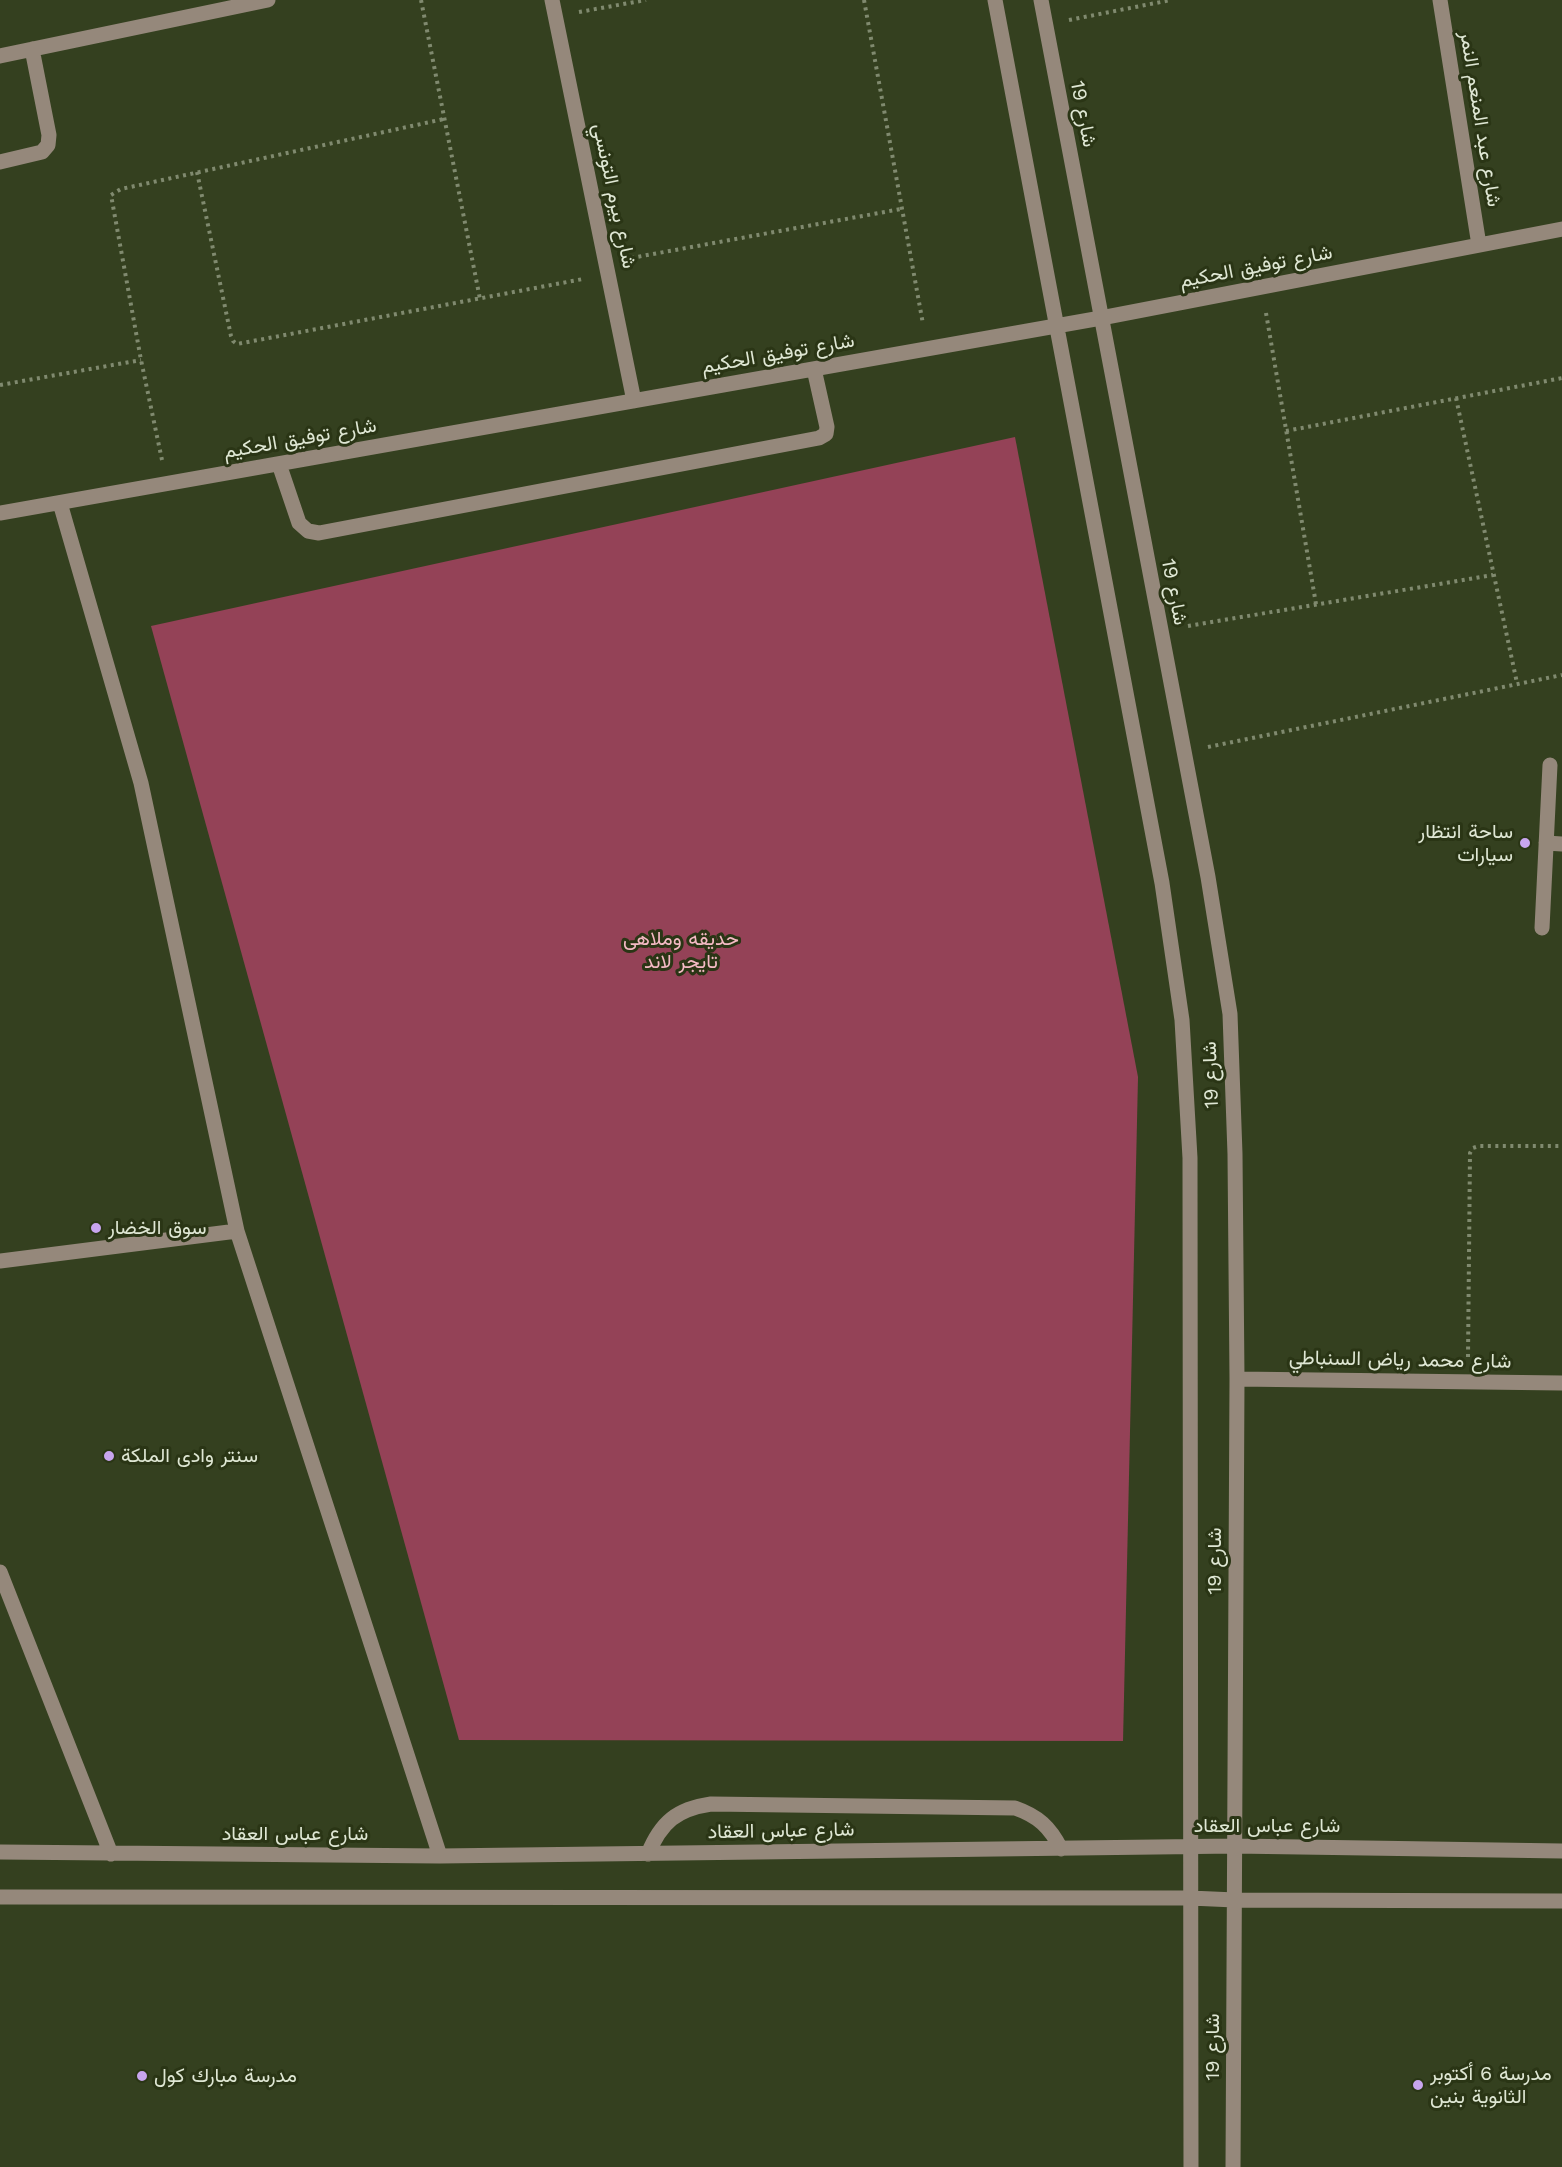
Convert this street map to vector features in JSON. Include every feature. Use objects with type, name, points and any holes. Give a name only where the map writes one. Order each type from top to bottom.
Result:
[{"type":"street","points":[[0,56],[268,0]]},
{"type":"street","name":"شارع بيرم التونسي","points":[[552,0],[634,401]]},
{"type":"street","name":"شارع 19","points":[[995,0],[1162,883],[1182,1020],[1190,1158],[1191,2167]]},
{"type":"street","name":"شارع 19","points":[[1041,0],[1208,877],[1230,1014],[1235,1154],[1237,1379],[1233,2167]]},
{"type":"street","name":"شارع عبد المنعم النمر","points":[[1440,0],[1479,245]]},
{"type":"street","points":[[0,162],[42,152],[48,145],[49,135],[32,49]]},
{"type":"street","name":"شارع توفيق الحكيم","points":[[0,513],[1101,318],[1562,229]]},
{"type":"street","points":[[279,464],[299,523],[308,531],[319,533],[819,438],[826,434],[827,427],[814,369]]},
{"type":"street","points":[[60,502],[141,783],[237,1231],[440,1856]]},
{"type":"street","points":[[1542,928],[1550,765]]},
{"type":"street","points":[[1546,843],[1562,844]]},
{"type":"street","points":[[0,1261],[237,1231]]},
{"type":"street","name":"شارع محمد رياض السنباطي","points":[[1237,1379],[1562,1383]]},
{"type":"street","points":[[0,1572],[111,1854]]},
{"type":"street","points":[[648,1854],[655,1837],[666,1823],[680,1812],[695,1806],[711,1804],[1015,1808],[1042,1821],[1053,1833],[1061,1849]]},
{"type":"street","name":"شارع عباس العقاد","points":[[0,1852],[440,1856],[1235,1846],[1562,1851]]},
{"type":"street","points":[[0,1897],[1190,1898],[1562,1901]]},
{"type":"path","points":[[421,0],[480,299]]},
{"type":"path","points":[[555,16],[646,0]]},
{"type":"path","points":[[864,0],[927,349]]},
{"type":"path","points":[[1045,25],[1171,0]]},
{"type":"path","points":[[168,484],[141,360],[111,195],[121,189],[444,119]]},
{"type":"path","points":[[197,172],[231,336],[237,344],[480,299],[607,268],[902,209]]},
{"type":"path","points":[[1261,287],[1316,604]]},
{"type":"path","points":[[0,385],[141,360]]},
{"type":"path","points":[[1286,431],[1562,378]]},
{"type":"path","points":[[1456,398],[1517,683]]},
{"type":"path","points":[[1160,631],[1494,575]]},
{"type":"path","points":[[1184,752],[1562,675]]},
{"type":"path","points":[[1468,1382],[1470,1153],[1473,1148],[1479,1146],[1562,1146]]},
{"type":"green space","name":"حديقه وملاهى تايجر لاند","points":[[1015,437],[1138,1077],[1123,1741],[459,1740],[151,626]]},
{"type":"place","name":"ساحة انتظار سيارات","points":[[1525,843]]},
{"type":"place","name":"سوق الخضار","points":[[96,1228]]},
{"type":"place","name":"سنتر وادى الملكة","points":[[109,1456]]},
{"type":"place","name":"مدرسة مبارك كول","points":[[142,2076]]},
{"type":"place","name":"مدرسة 6 أكتوبر الثانوية بنين","points":[[1418,2085]]}]
